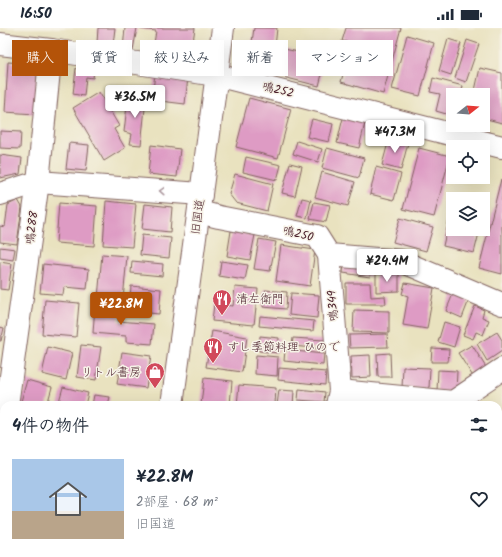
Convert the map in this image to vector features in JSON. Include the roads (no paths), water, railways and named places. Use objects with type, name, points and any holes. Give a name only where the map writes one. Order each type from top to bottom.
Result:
[{"type":"street","name":"旧国道","points":[[220,40],[222,28]]},
{"type":"street","name":"鳴252","points":[[0,44],[12,45]]},
{"type":"street","name":"鳴252","points":[[68,53],[140,63]]},
{"type":"street","name":"鳴288","points":[[8,401],[38,182],[48,76]]},
{"type":"street","name":"旧国道","points":[[173,401],[216,76]]},
{"type":"street","name":"鳴252","points":[[220,76],[502,147]]},
{"type":"street","name":"鳴250","points":[[0,194],[38,182],[200,203],[219,217],[318,236],[329,255]]},
{"type":"street","points":[[329,255],[401,262],[502,304]]},
{"type":"street","name":"鳴349","points":[[329,255],[338,398]]},
{"type":"street","points":[[454,401],[502,369]]},
{"type":"street","points":[[338,398],[424,401]]},
{"type":"place","name":"清左衛門","points":[[222,316]]},
{"type":"place","name":"すし季節料理 ひので","points":[[213,364]]},
{"type":"place","name":"リトル書房","points":[[155,389]]}]
